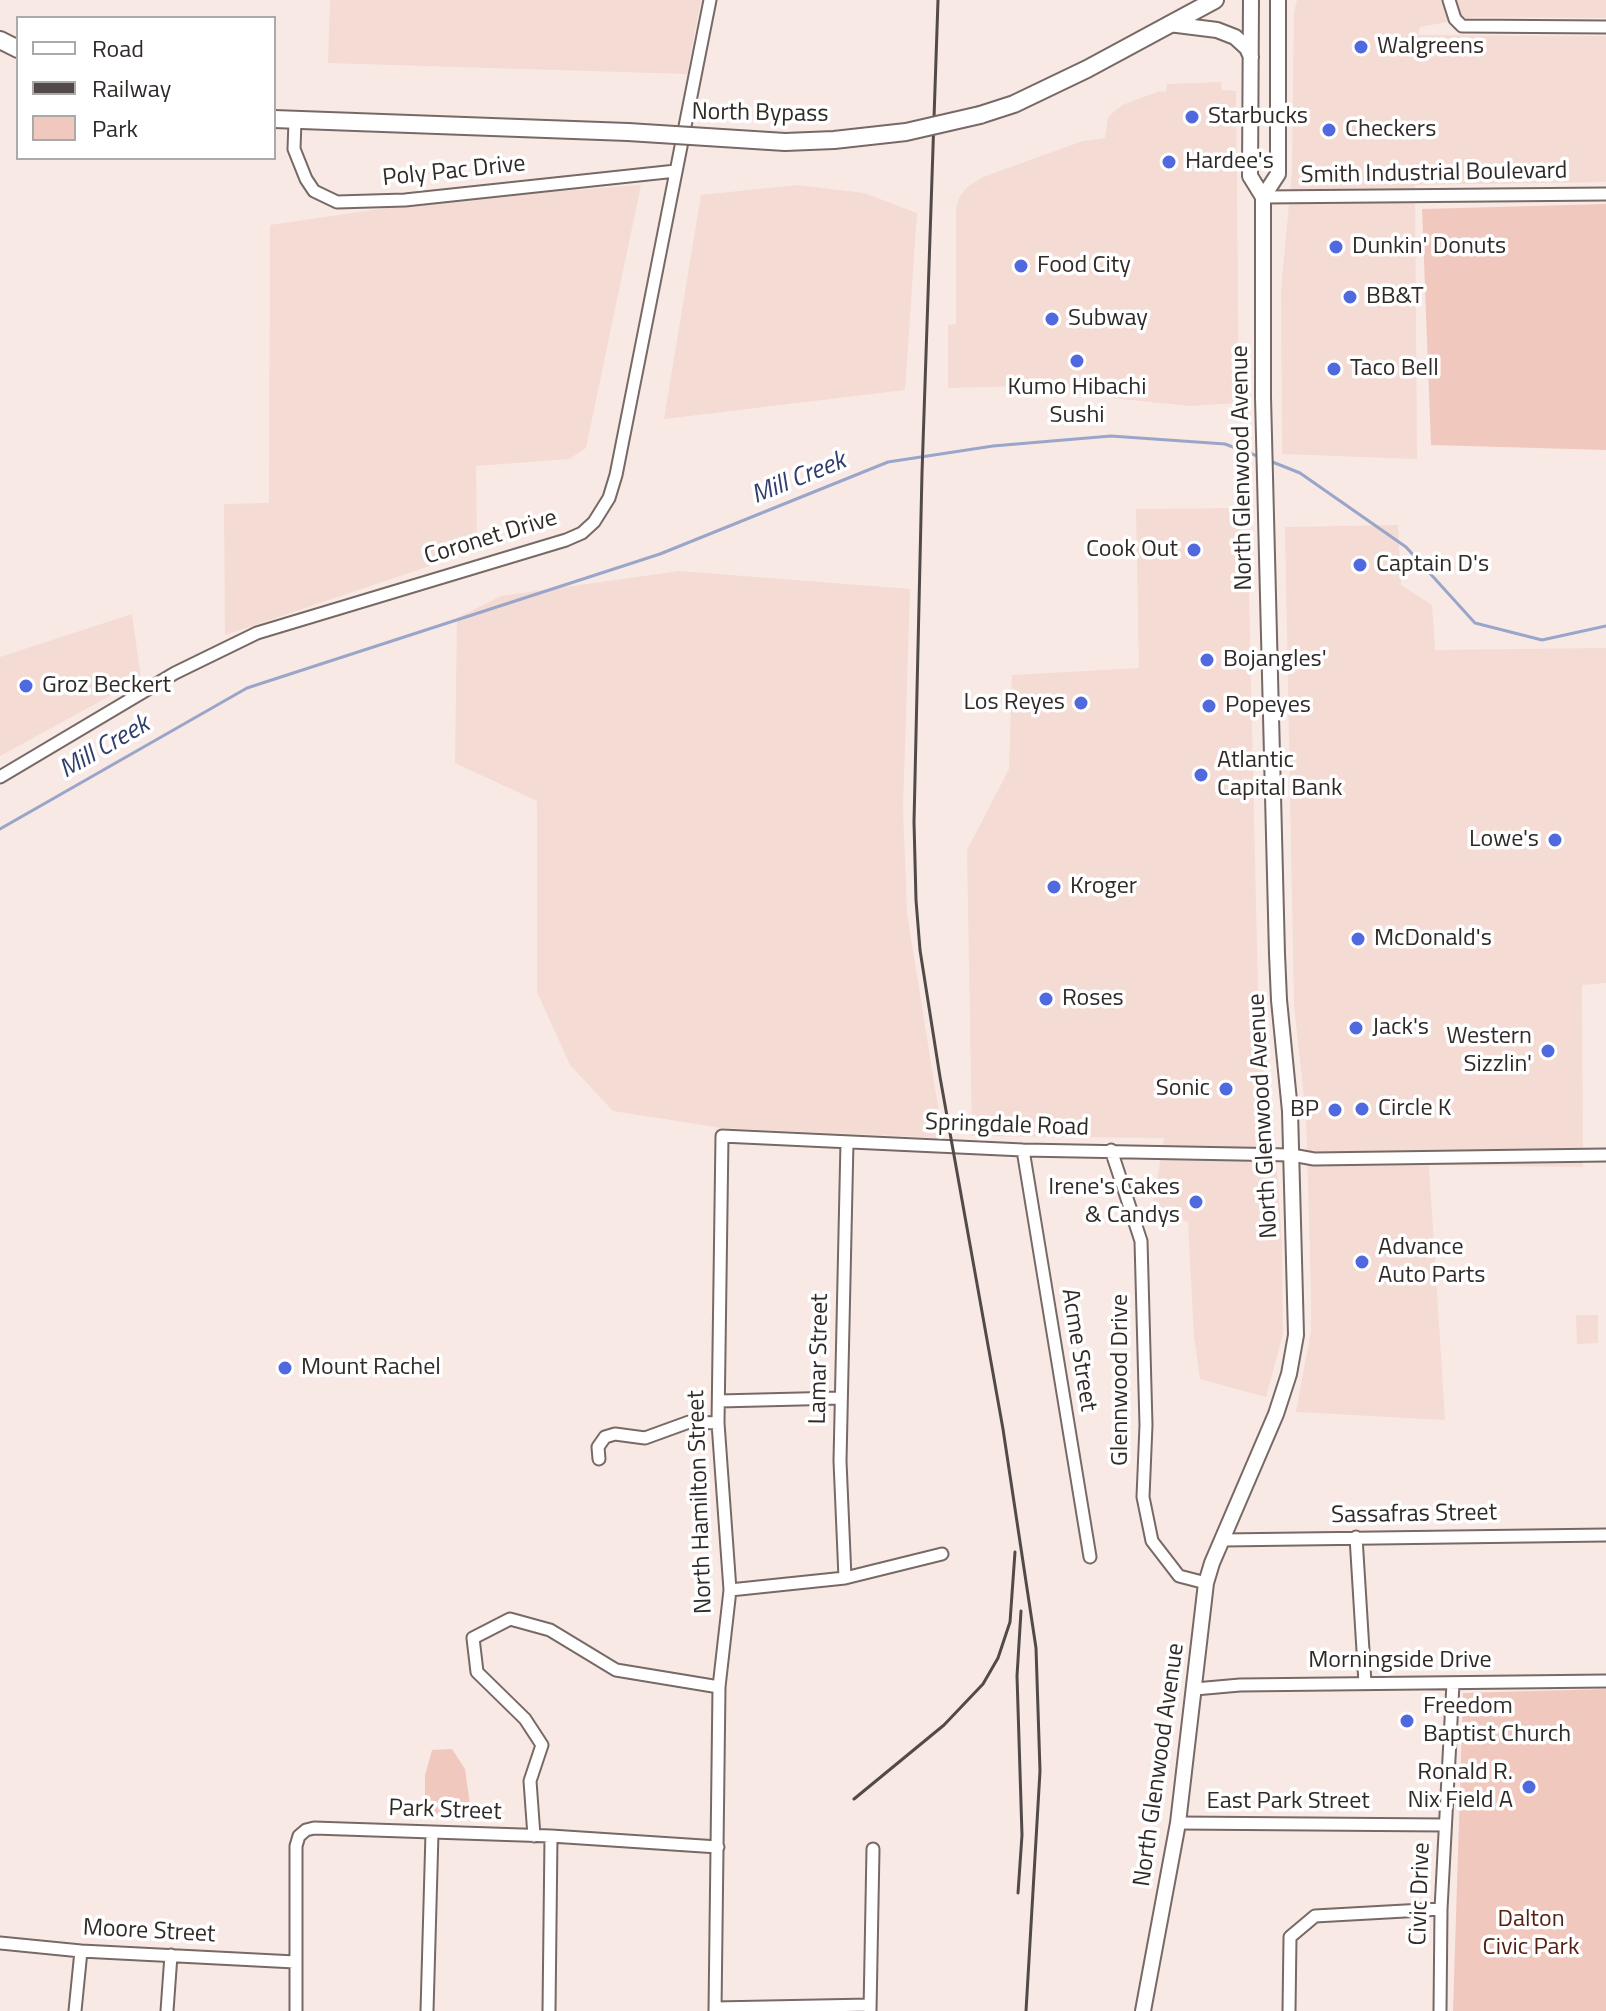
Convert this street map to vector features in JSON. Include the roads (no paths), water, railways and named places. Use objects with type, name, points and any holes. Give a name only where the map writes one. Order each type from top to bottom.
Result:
[{"type":"highway","name":"North Bypass","points":[[276,119],[628,132],[785,142],[906,132],[1014,104],[1215,0]]},
{"type":"main road","name":"North Glenwood Avenue","points":[[1143,2011],[1178,1823],[1206,1583],[1276,1414],[1289,1374],[1296,1335],[1292,1155],[1278,976],[1263,397],[1263,197],[1250,176],[1251,0]]},
{"type":"main road","name":"North Glenwood Avenue","points":[[1263,197],[1278,174],[1278,0]]},
{"type":"main road","points":[[1169,23],[1217,30],[1235,37],[1247,48],[1251,57]]},
{"type":"street","name":"Coronet Drive","points":[[0,777],[175,673],[257,633],[566,540],[582,533],[594,522],[609,498],[616,475],[710,0]]},
{"type":"street","points":[[1449,0],[1455,19],[1462,26],[1606,27]]},
{"type":"street","name":"Poly Pac Drive","points":[[295,121],[294,149],[306,179],[314,191],[337,202],[405,200],[676,171]]},
{"type":"street","name":"Smith Industrial Boulevard","points":[[1263,197],[1606,194]]},
{"type":"street","name":"Springdale Road","points":[[722,1136],[1023,1150],[1292,1155],[1314,1159],[1606,1155]]},
{"type":"street","name":"North Hamilton Street","points":[[715,2010],[719,1687],[730,1590],[718,1423],[722,1136]]},
{"type":"street","name":"Lamar Street","points":[[845,1578],[840,1461],[847,1142]]},
{"type":"street","name":"Acme Street","points":[[1023,1150],[1090,1557]]},
{"type":"street","name":"Glennwood Drive","points":[[1111,1150],[1141,1241],[1146,1425],[1143,1497],[1152,1541],[1179,1576],[1206,1583]]},
{"type":"street","points":[[719,1401],[841,1398]]},
{"type":"street","points":[[599,1459],[598,1447],[605,1437],[615,1434],[645,1438],[689,1422],[718,1423]]},
{"type":"street","name":"Sassafras Street","points":[[1223,1540],[1606,1535]]},
{"type":"street","points":[[1356,1537],[1365,1683]]},
{"type":"street","points":[[730,1590],[845,1578],[942,1554]]},
{"type":"street","points":[[534,1836],[530,1781],[542,1745],[525,1719],[477,1672],[473,1638],[510,1619],[550,1630],[616,1670],[719,1687]]},
{"type":"street","name":"Morningside Drive","points":[[1195,1689],[1240,1685],[1606,1681]]},
{"type":"street","name":"Civic Drive","points":[[1440,2011],[1441,1909],[1453,1683]]},
{"type":"street","name":"East Park Street","points":[[1178,1823],[1445,1825]]},
{"type":"street","name":"Park Street","points":[[295,1962],[296,1846],[299,1836],[314,1828],[551,1836],[718,1847]]},
{"type":"street","points":[[427,2011],[432,1833]]},
{"type":"street","points":[[549,2011],[551,1836]]},
{"type":"street","points":[[715,2010],[870,2008],[873,1849]]},
{"type":"street","points":[[1289,2011],[1290,1937],[1315,1916],[1441,1909]]},
{"type":"street","name":"Moore Street","points":[[0,1943],[81,1951],[295,1962]]},
{"type":"street","points":[[75,2011],[81,1951]]},
{"type":"street","points":[[167,2011],[171,1955]]},
{"type":"street","points":[[295,1962],[296,2011]]},
{"type":"waterway","name":"Mill Creek","points":[[0,829],[247,688],[660,554],[888,462],[993,446],[1111,436],[1225,444],[1260,457]]},
{"type":"waterway","name":"Mill Creek","points":[[1270,461],[1300,473],[1406,547],[1475,623],[1542,640],[1606,626]]},
{"type":"railway","points":[[938,0],[922,473],[914,822],[916,900],[920,950],[940,1077],[1003,1429],[1036,1648],[1040,1771],[1026,2011]]},
{"type":"railway","points":[[854,1799],[944,1725],[983,1684],[998,1658],[1010,1622],[1015,1552]]},
{"type":"railway","points":[[1018,1893],[1022,1835],[1017,1676],[1021,1611]]},
{"type":"place","name":"Walgreens","points":[[1361,47]]},
{"type":"place","name":"Starbucks","points":[[1192,117]]},
{"type":"place","name":"Checkers","points":[[1329,130]]},
{"type":"place","name":"Hardee's","points":[[1169,162]]},
{"type":"place","name":"Dunkin' Donuts","points":[[1336,247]]},
{"type":"place","name":"Food City","points":[[1021,266]]},
{"type":"place","name":"BB&T","points":[[1350,297]]},
{"type":"place","name":"Subway","points":[[1052,319]]},
{"type":"place","name":"Kumo Hibachi Sushi","points":[[1077,361]]},
{"type":"place","name":"Taco Bell","points":[[1334,369]]},
{"type":"place","name":"Cook Out","points":[[1194,550]]},
{"type":"place","name":"Captain D's","points":[[1360,565]]},
{"type":"place","name":"Bojangles'","points":[[1207,660]]},
{"type":"place","name":"Groz Beckert","points":[[26,686]]},
{"type":"place","name":"Los Reyes","points":[[1081,703]]},
{"type":"place","name":"Popeyes","points":[[1209,706]]},
{"type":"place","name":"Atlantic Capital Bank","points":[[1201,775]]},
{"type":"place","name":"Lowe's","points":[[1555,840]]},
{"type":"place","name":"Kroger","points":[[1054,887]]},
{"type":"place","name":"McDonald's","points":[[1358,939]]},
{"type":"place","name":"Roses","points":[[1046,999]]},
{"type":"place","name":"Jack's","points":[[1356,1028]]},
{"type":"place","name":"Western Sizzlin'","points":[[1548,1051]]},
{"type":"place","name":"Sonic","points":[[1226,1089]]},
{"type":"place","name":"Circle K","points":[[1362,1109]]},
{"type":"place","name":"BP","points":[[1335,1110]]},
{"type":"place","name":"Irene's Cakes & Candys","points":[[1196,1202]]},
{"type":"place","name":"Advance Auto Parts","points":[[1362,1262]]},
{"type":"place","name":"Mount Rachel","points":[[285,1368]]},
{"type":"place","name":"Freedom Baptist Church","points":[[1407,1721]]},
{"type":"place","name":"Ronald R. Nix Field A","points":[[1529,1787]]},
{"type":"park label","name":"Dalton Civic Park","points":[[1531,1934]]}]
